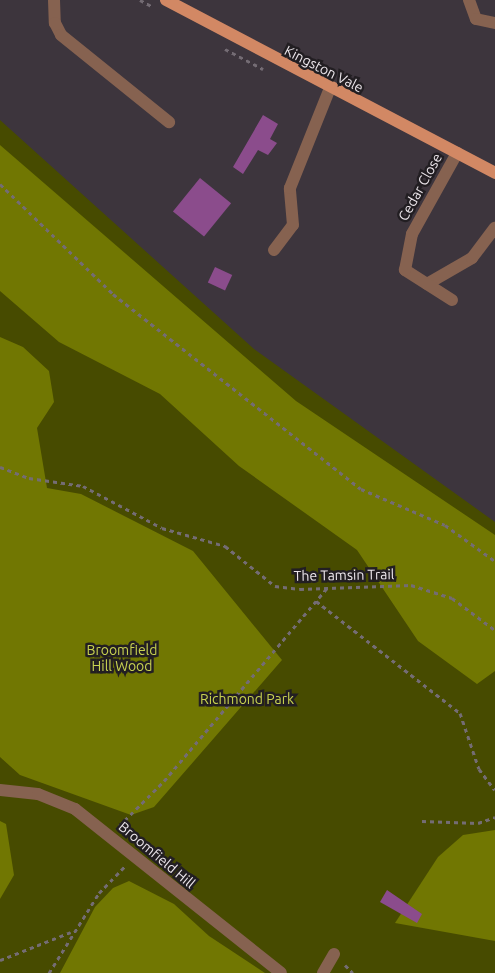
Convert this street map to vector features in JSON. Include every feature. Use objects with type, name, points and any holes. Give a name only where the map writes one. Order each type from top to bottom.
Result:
[{"type":"main road","name":"Kingston Vale","points":[[166,0],[330,88],[495,173]]},
{"type":"street","points":[[54,0],[55,23],[61,35],[169,122]]},
{"type":"street","points":[[469,0],[476,19],[495,23]]},
{"type":"street","points":[[274,250],[293,225],[290,188],[330,88]]},
{"type":"street","name":"Cedar Close","points":[[452,300],[405,270],[412,234],[456,154]]},
{"type":"street","points":[[427,284],[472,258],[495,228]]},
{"type":"street","name":"Broomfield Hill","points":[[0,790],[56,800],[110,835],[281,973]]},
{"type":"street","points":[[323,973],[334,954]]},
{"type":"path","points":[[0,184],[113,294],[361,489],[445,525],[495,561]]},
{"type":"path","name":"The Tamsin Trail","points":[[0,467],[29,478],[83,486],[162,528],[225,546],[275,586],[410,585],[452,598],[495,630]]},
{"type":"path","points":[[110,835],[164,781],[328,587]]},
{"type":"path","points":[[316,601],[460,712],[479,769],[495,790]]},
{"type":"path","points":[[422,821],[478,823],[495,817]]},
{"type":"path","points":[[49,973],[72,932],[99,893],[135,856]]},
{"type":"path","points":[[0,960],[72,932]]},
{"type":"green space","name":"Richmond Park","points":[[0,120],[254,349],[495,522],[495,973],[0,973]]},
{"type":"green space","points":[[0,145],[296,401],[495,535],[495,671],[477,684],[418,641],[357,550],[239,466],[160,394],[59,342],[0,291]]},
{"type":"green space","name":"Broomfield Hill Wood","points":[[0,337],[23,347],[49,371],[54,402],[37,428],[47,488],[81,494],[193,551],[282,660],[154,807],[131,815],[20,775],[0,757]]},
{"type":"green space","points":[[0,821],[6,824],[14,875],[0,899]]},
{"type":"green space","points":[[495,830],[495,941],[395,923],[438,857],[463,835]]},
{"type":"green space","points":[[129,881],[174,904],[209,936],[265,973],[60,973],[95,907],[113,888]]},
{"type":"building","points":[[263,115],[278,124],[270,139],[277,143],[268,155],[258,150],[243,174],[233,167]]},
{"type":"building","points":[[200,178],[231,203],[204,237],[173,211]]},
{"type":"building","points":[[215,267],[232,275],[225,290],[208,282]]},
{"type":"building","points":[[387,890],[422,914],[417,923],[380,902]]}]
